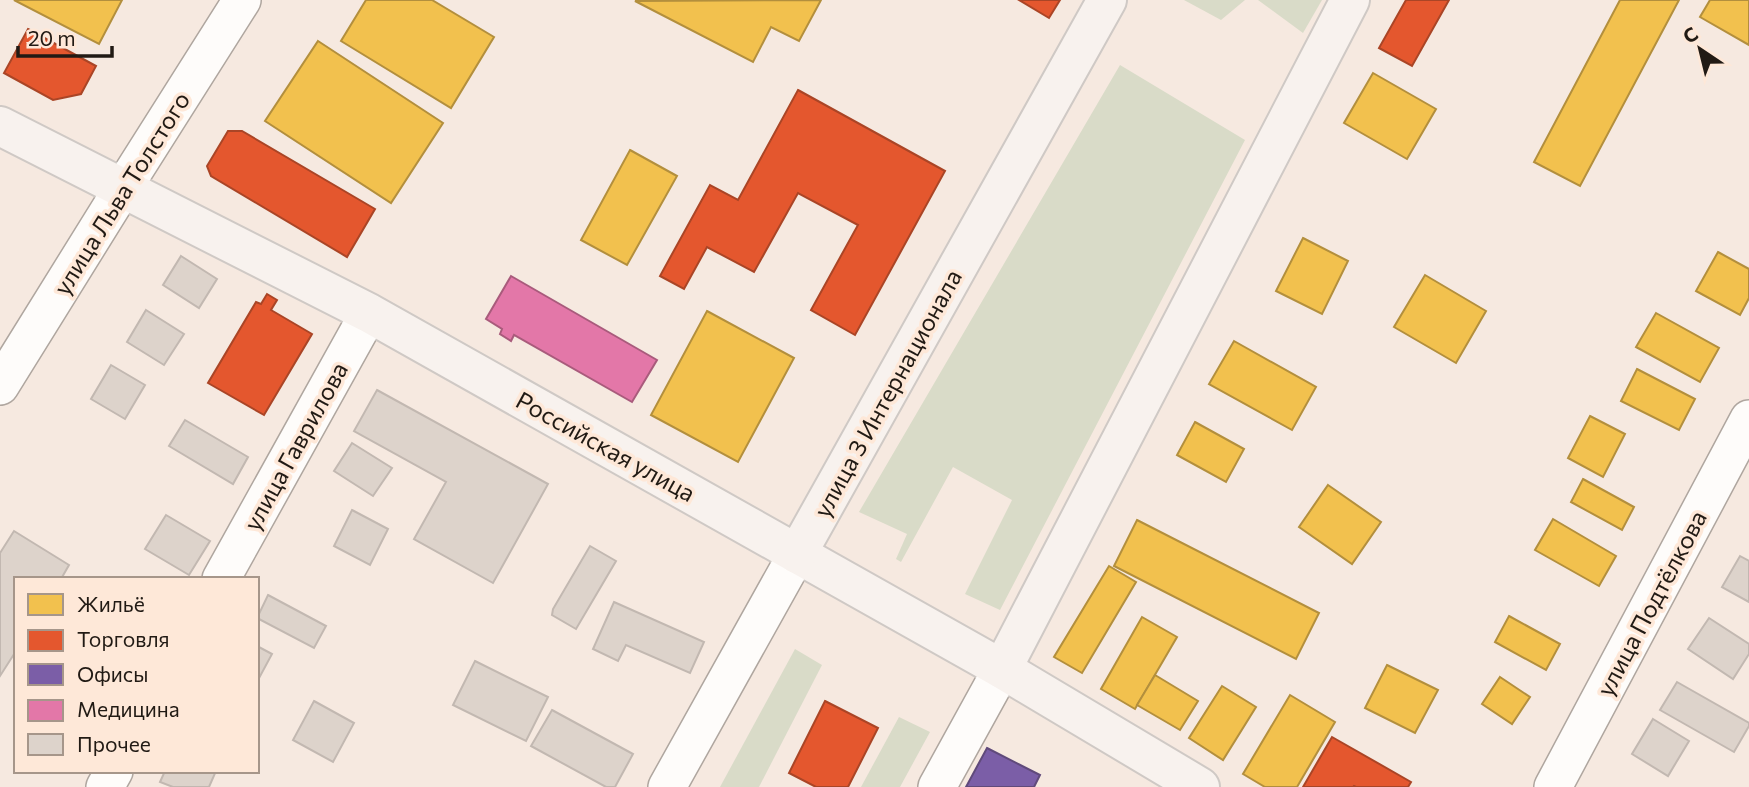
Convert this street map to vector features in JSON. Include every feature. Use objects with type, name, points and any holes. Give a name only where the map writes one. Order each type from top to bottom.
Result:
[{"type":"main road","name":"улица 3 Интернационала","points":[[797,554],[1107,0]]},
{"type":"main road","points":[[1002,669],[1350,0]]},
{"type":"main road","name":"Российская улица","points":[[0,126],[369,313],[1002,669],[1200,787]]},
{"type":"street","name":"улица Льва Толстого","points":[[0,386],[242,0]]},
{"type":"street","name":"улица Гаврилова","points":[[222,577],[369,313]]},
{"type":"street","name":"улица Подтёлкова","points":[[1553,787],[1749,419]]},
{"type":"street","name":"улица 3 Интернационала","points":[[667,787],[797,554]]},
{"type":"street","points":[[937,787],[1002,669]]},
{"type":"green space","points":[[1184,0],[1245,0],[1221,20]]},
{"type":"green space","points":[[1258,0],[1322,0],[1303,33]]},
{"type":"green space","points":[[1120,65],[1245,140],[1000,610],[965,594],[1012,500],[953,467],[901,562],[896,559],[907,534],[859,512]]},
{"type":"green space","points":[[795,649],[822,665],[759,787],[720,787]]},
{"type":"green space","points":[[899,717],[930,732],[900,787],[861,787]]},
{"type":"building: Жильё","points":[[14,0],[122,0],[99,44]]},
{"type":"building: Жильё","points":[[366,0],[432,0],[494,37],[451,108],[341,41]]},
{"type":"building: Жильё","points":[[821,0],[799,41],[771,27],[753,62],[635,1]]},
{"type":"building: Жильё","points":[[1620,0],[1679,0],[1580,186],[1534,162]]},
{"type":"building: Жильё","points":[[1710,0],[1749,0],[1749,45],[1700,17]]},
{"type":"building: Жильё","points":[[318,41],[443,123],[391,203],[265,121]]},
{"type":"building: Жильё","points":[[1373,73],[1436,109],[1407,159],[1344,123]]},
{"type":"building: Жильё","points":[[630,150],[677,176],[627,265],[581,240]]},
{"type":"building: Жильё","points":[[1303,238],[1348,261],[1322,314],[1276,291]]},
{"type":"building: Жильё","points":[[1718,252],[1749,269],[1749,298],[1740,315],[1696,291]]},
{"type":"building: Жильё","points":[[1425,275],[1486,311],[1456,363],[1394,327]]},
{"type":"building: Жильё","points":[[707,311],[794,358],[738,462],[651,415]]},
{"type":"building: Жильё","points":[[1656,313],[1719,348],[1700,382],[1636,347]]},
{"type":"building: Жильё","points":[[1234,341],[1316,387],[1292,430],[1209,384]]},
{"type":"building: Жильё","points":[[1637,369],[1695,399],[1679,430],[1621,401]]},
{"type":"building: Жильё","points":[[1590,416],[1625,434],[1603,477],[1568,458]]},
{"type":"building: Жильё","points":[[1195,422],[1244,449],[1226,482],[1177,455]]},
{"type":"building: Жильё","points":[[1583,479],[1634,507],[1622,530],[1571,502]]},
{"type":"building: Жильё","points":[[1328,485],[1381,522],[1352,564],[1299,527]]},
{"type":"building: Жильё","points":[[1553,519],[1616,556],[1599,586],[1535,550]]},
{"type":"building: Жильё","points":[[1137,520],[1319,613],[1296,659],[1114,566]]},
{"type":"building: Жильё","points":[[1109,566],[1136,582],[1082,673],[1054,657]]},
{"type":"building: Жильё","points":[[1509,616],[1560,644],[1546,670],[1495,642]]},
{"type":"building: Жильё","points":[[1142,617],[1177,637],[1135,709],[1101,689]]},
{"type":"building: Жильё","points":[[1387,665],[1438,690],[1415,733],[1365,708]]},
{"type":"building: Жильё","points":[[1155,675],[1198,701],[1180,730],[1137,705]]},
{"type":"building: Жильё","points":[[1500,677],[1530,697],[1512,724],[1482,704]]},
{"type":"building: Жильё","points":[[1222,686],[1256,707],[1223,760],[1189,738]]},
{"type":"building: Жильё","points":[[1290,695],[1335,722],[1297,787],[1265,787],[1243,774]]},
{"type":"building: Торговля","points":[[1019,0],[1060,0],[1049,18]]},
{"type":"building: Торговля","points":[[1406,0],[1449,0],[1412,66],[1379,48]]},
{"type":"building: Торговля","points":[[28,29],[96,66],[81,94],[53,100],[4,73]]},
{"type":"building: Торговля","points":[[798,90],[945,171],[855,335],[811,310],[858,225],[798,193],[754,272],[707,247],[684,289],[660,276],[710,185],[738,200]]},
{"type":"building: Торговля","points":[[228,131],[242,131],[375,209],[347,257],[211,176],[207,166]]},
{"type":"building: Торговля","points":[[267,294],[277,300],[271,310],[312,334],[264,415],[208,383],[256,302],[261,304]]},
{"type":"building: Торговля","points":[[825,701],[878,728],[848,787],[816,787],[789,773]]},
{"type":"building: Торговля","points":[[1332,737],[1411,782],[1408,787],[1303,787]]},
{"type":"building: Офисы","points":[[987,748],[1040,775],[1034,787],[966,787]]},
{"type":"building: Медицина","points":[[511,276],[657,360],[632,402],[514,335],[511,341],[500,334],[502,329],[486,319]]},
{"type":"building: Прочее","points":[[181,256],[217,279],[199,308],[163,285]]},
{"type":"building: Прочее","points":[[146,310],[184,334],[164,365],[127,342]]},
{"type":"building: Прочее","points":[[111,365],[145,385],[125,419],[91,399]]},
{"type":"building: Прочее","points":[[377,390],[548,484],[493,583],[414,539],[446,482],[354,431]]},
{"type":"building: Прочее","points":[[185,420],[248,457],[233,484],[169,446]]},
{"type":"building: Прочее","points":[[352,443],[392,468],[373,496],[334,471]]},
{"type":"building: Прочее","points":[[352,510],[388,529],[370,565],[334,546]]},
{"type":"building: Прочее","points":[[166,515],[210,541],[189,575],[145,549]]},
{"type":"building: Прочее","points":[[14,531],[69,565],[62,577],[14,577],[14,654],[0,676],[0,553]]},
{"type":"building: Прочее","points":[[590,546],[616,561],[576,629],[552,615],[553,609]]},
{"type":"building: Прочее","points":[[1740,556],[1749,561],[1749,602],[1722,587]]},
{"type":"building: Прочее","points":[[268,595],[326,626],[314,648],[259,619]]},
{"type":"building: Прочее","points":[[614,602],[704,642],[690,673],[626,645],[618,661],[593,649]]},
{"type":"building: Прочее","points":[[1709,618],[1749,644],[1749,654],[1733,679],[1688,649]]},
{"type":"building: Прочее","points":[[259,647],[272,654],[259,678]]},
{"type":"building: Прочее","points":[[475,661],[548,697],[526,741],[453,705]]},
{"type":"building: Прочее","points":[[1677,682],[1749,723],[1734,752],[1660,710]]},
{"type":"building: Прочее","points":[[314,701],[354,723],[333,762],[293,740]]},
{"type":"building: Прочее","points":[[552,710],[633,754],[615,787],[606,787],[531,746]]},
{"type":"building: Прочее","points":[[1653,719],[1689,741],[1668,776],[1632,754]]},
{"type":"building: Прочее","points":[[164,773],[215,773],[209,787],[173,787],[160,782]]}]
